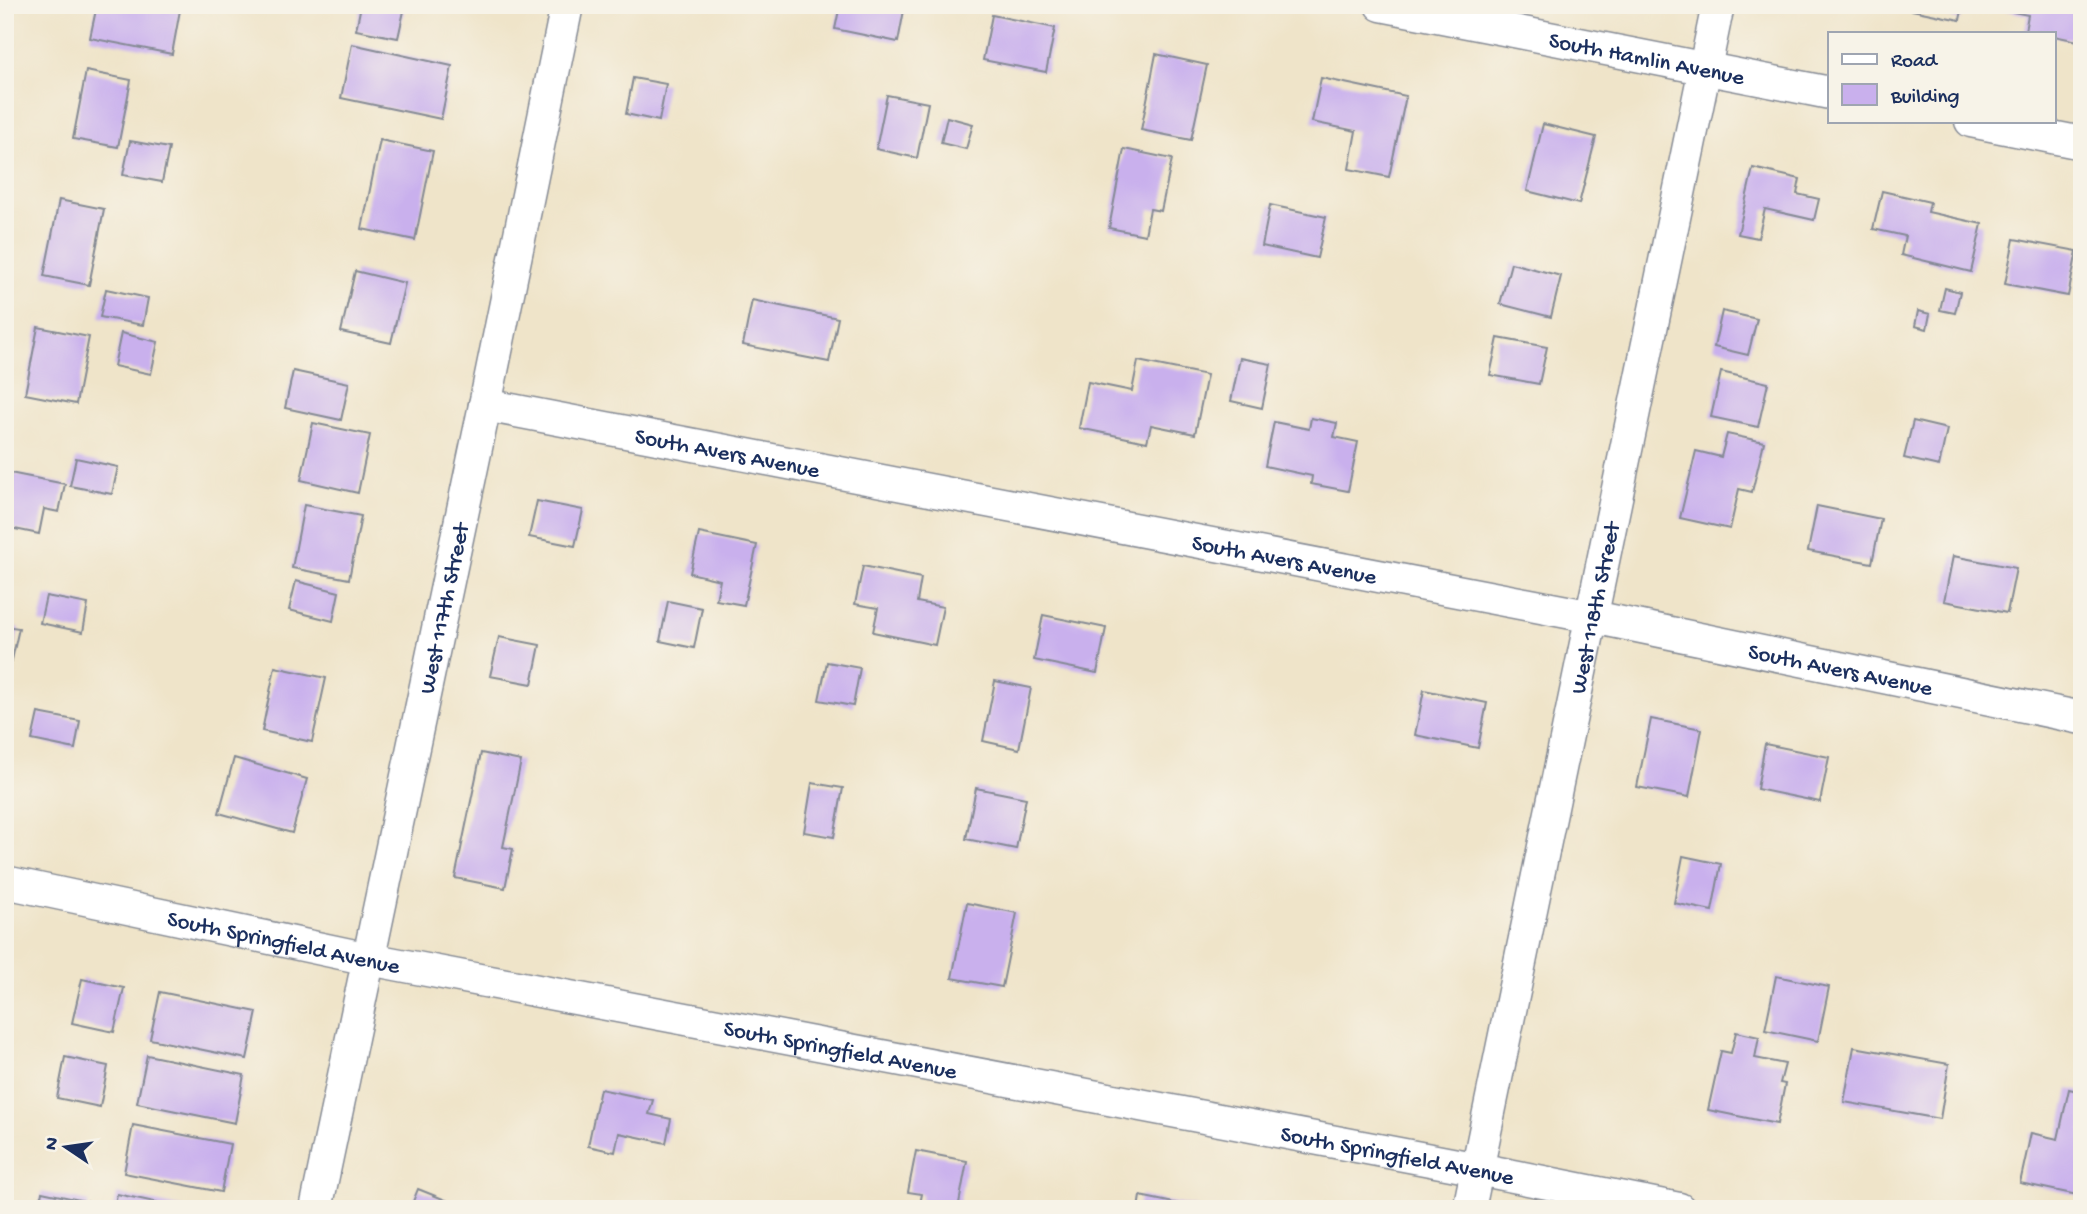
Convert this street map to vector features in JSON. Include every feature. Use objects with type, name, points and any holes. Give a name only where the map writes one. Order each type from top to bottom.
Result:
[{"type":"street","name":"West 117th Street","points":[[316,1209],[567,5]]},
{"type":"street","name":"South Hamlin Avenue","points":[[1381,5],[1828,93]]},
{"type":"street","name":"West 118th Street","points":[[1469,1209],[1718,5]]},
{"type":"street","points":[[1976,122],[2082,143]]},
{"type":"street","name":"South Avers Avenue","points":[[485,405],[1593,617],[2082,718]]},
{"type":"street","name":"South Springfield Avenue","points":[[5,882],[369,959],[1478,1168],[1678,1209]]},
{"type":"building","points":[[97,5],[156,5],[180,10],[172,54],[90,38]]},
{"type":"building","points":[[361,5],[404,11],[398,38],[356,30]]},
{"type":"building","points":[[840,5],[905,5],[898,42],[835,29]]},
{"type":"building","points":[[1908,5],[1963,5],[1960,20],[1907,9]]},
{"type":"building","points":[[1994,5],[2082,5],[2078,41],[2056,36],[2056,32],[2025,31],[2028,15],[1994,8]]},
{"type":"building","points":[[992,15],[1055,28],[1046,72],[983,60]]},
{"type":"building","points":[[352,44],[452,66],[441,119],[341,98]]},
{"type":"building","points":[[1156,54],[1207,65],[1191,140],[1141,130]]},
{"type":"building","points":[[86,71],[131,80],[118,147],[73,139]]},
{"type":"building","points":[[633,78],[666,84],[659,121],[626,114]]},
{"type":"building","points":[[1321,78],[1406,96],[1389,177],[1349,169],[1356,131],[1312,122]]},
{"type":"building","points":[[887,95],[928,103],[917,158],[876,149]]},
{"type":"building","points":[[947,117],[973,124],[966,149],[941,143]]},
{"type":"building","points":[[1543,124],[1596,137],[1579,204],[1527,191]]},
{"type":"building","points":[[380,140],[433,151],[415,240],[362,229]]},
{"type":"building","points":[[130,141],[169,148],[162,182],[123,175]]},
{"type":"building","points":[[1124,149],[1172,159],[1161,211],[1150,209],[1145,235],[1109,228]]},
{"type":"building","points":[[1753,168],[1800,179],[1797,194],[1819,199],[1814,220],[1765,209],[1758,238],[1738,234]]},
{"type":"building","points":[[1882,191],[1930,202],[1928,212],[1982,224],[1971,272],[1901,255],[1905,236],[1873,229]]},
{"type":"building","points":[[59,200],[104,209],[89,285],[44,276]]},
{"type":"building","points":[[1270,205],[1326,217],[1317,258],[1262,246]]},
{"type":"building","points":[[2014,239],[2077,251],[2068,296],[2005,284]]},
{"type":"building","points":[[1511,263],[1561,276],[1551,317],[1500,304]]},
{"type":"building","points":[[355,271],[405,283],[391,343],[341,332]]},
{"type":"building","points":[[1945,288],[1960,292],[1955,313],[1940,310]]},
{"type":"building","points":[[106,289],[148,298],[143,325],[100,317]]},
{"type":"building","points":[[752,300],[838,318],[829,362],[743,345]]},
{"type":"building","points":[[1722,311],[1757,319],[1748,355],[1714,347]]},
{"type":"building","points":[[1918,311],[1930,314],[1927,329],[1915,326]]},
{"type":"building","points":[[38,327],[89,337],[76,404],[25,394]]},
{"type":"building","points":[[121,333],[158,342],[151,374],[114,366]]},
{"type":"building","points":[[1498,338],[1547,347],[1539,384],[1490,375]]},
{"type":"building","points":[[1240,358],[1271,364],[1262,408],[1231,401]]},
{"type":"building","points":[[1138,361],[1207,375],[1195,434],[1151,425],[1147,442],[1079,428],[1088,382],[1132,391]]},
{"type":"building","points":[[293,371],[349,383],[341,420],[285,408]]},
{"type":"building","points":[[1721,372],[1768,383],[1758,427],[1711,417]]},
{"type":"building","points":[[1311,418],[1337,423],[1334,437],[1358,442],[1348,491],[1311,484],[1312,476],[1265,466],[1274,422],[1309,429]]},
{"type":"building","points":[[1913,421],[1947,429],[1939,466],[1904,458]]},
{"type":"building","points":[[313,423],[370,435],[358,493],[301,480]]},
{"type":"building","points":[[1727,434],[1764,442],[1752,492],[1739,489],[1730,529],[1680,518],[1696,451],[1721,457]]},
{"type":"building","points":[[76,458],[118,467],[112,494],[70,486]]},
{"type":"building","points":[[5,472],[65,484],[59,512],[44,509],[39,534],[5,527]]},
{"type":"building","points":[[537,501],[583,510],[575,546],[529,537]]},
{"type":"building","points":[[304,505],[361,516],[349,579],[292,568]]},
{"type":"building","points":[[1817,506],[1881,519],[1872,563],[1808,551]]},
{"type":"building","points":[[699,533],[757,545],[744,605],[716,600],[720,580],[690,573]]},
{"type":"building","points":[[1953,556],[2016,568],[2007,613],[1944,601]]},
{"type":"building","points":[[863,566],[921,578],[917,602],[943,607],[935,645],[873,632],[878,608],[855,604]]},
{"type":"building","points":[[296,581],[339,592],[333,621],[289,610]]},
{"type":"building","points":[[46,596],[88,604],[83,632],[40,623]]},
{"type":"building","points":[[668,601],[702,608],[694,648],[660,641]]},
{"type":"building","points":[[1043,615],[1106,628],[1097,673],[1034,660]]},
{"type":"building","points":[[5,626],[19,628],[8,678],[5,678]]},
{"type":"building","points":[[499,637],[540,645],[532,684],[490,676]]},
{"type":"building","points":[[827,662],[860,668],[853,706],[819,700]]},
{"type":"building","points":[[275,667],[326,678],[312,742],[262,731]]},
{"type":"building","points":[[995,681],[1031,688],[1019,749],[983,741]]},
{"type":"building","points":[[1424,690],[1487,703],[1478,748],[1415,735]]},
{"type":"building","points":[[38,713],[80,721],[75,749],[32,740]]},
{"type":"building","points":[[1651,719],[1702,729],[1689,797],[1637,787]]},
{"type":"building","points":[[1765,744],[1829,757],[1820,802],[1757,789]]},
{"type":"building","points":[[481,753],[521,761],[503,847],[513,849],[505,888],[455,878]]},
{"type":"building","points":[[234,758],[307,779],[292,833],[219,813]]},
{"type":"building","points":[[812,783],[843,788],[834,837],[804,832]]},
{"type":"building","points":[[976,788],[1026,798],[1016,849],[966,839]]},
{"type":"building","points":[[1683,856],[1721,864],[1712,911],[1674,903]]},
{"type":"building","points":[[967,903],[1017,913],[1002,987],[952,978]]},
{"type":"building","points":[[1776,976],[1829,987],[1818,1041],[1765,1030]]},
{"type":"building","points":[[82,979],[124,988],[114,1032],[72,1023]]},
{"type":"building","points":[[160,992],[257,1012],[247,1059],[150,1039]]},
{"type":"building","points":[[1736,1032],[1759,1037],[1755,1058],[1785,1064],[1780,1083],[1785,1084],[1777,1124],[1708,1110],[1721,1051],[1731,1053]]},
{"type":"building","points":[[1854,1047],[1949,1064],[1940,1119],[1844,1102]]},
{"type":"building","points":[[147,1055],[244,1075],[235,1123],[137,1103]]},
{"type":"building","points":[[65,1057],[108,1066],[100,1107],[57,1098]]},
{"type":"building","points":[[600,1089],[653,1100],[649,1114],[671,1119],[666,1143],[619,1133],[615,1152],[588,1146]]},
{"type":"building","points":[[2069,1089],[2082,1092],[2082,1196],[2020,1183],[2031,1133],[2058,1139]]},
{"type":"building","points":[[133,1125],[230,1144],[221,1192],[124,1173]]},
{"type":"building","points":[[916,1151],[967,1161],[958,1209],[919,1209],[922,1194],[908,1192]]},
{"type":"building","points":[[418,1189],[468,1209],[410,1209]]},
{"type":"building","points":[[42,1192],[89,1202],[87,1209],[39,1209]]},
{"type":"building","points":[[117,1194],[183,1208],[114,1209]]},
{"type":"building","points":[[1140,1196],[1198,1208],[1198,1209],[1138,1209]]}]
